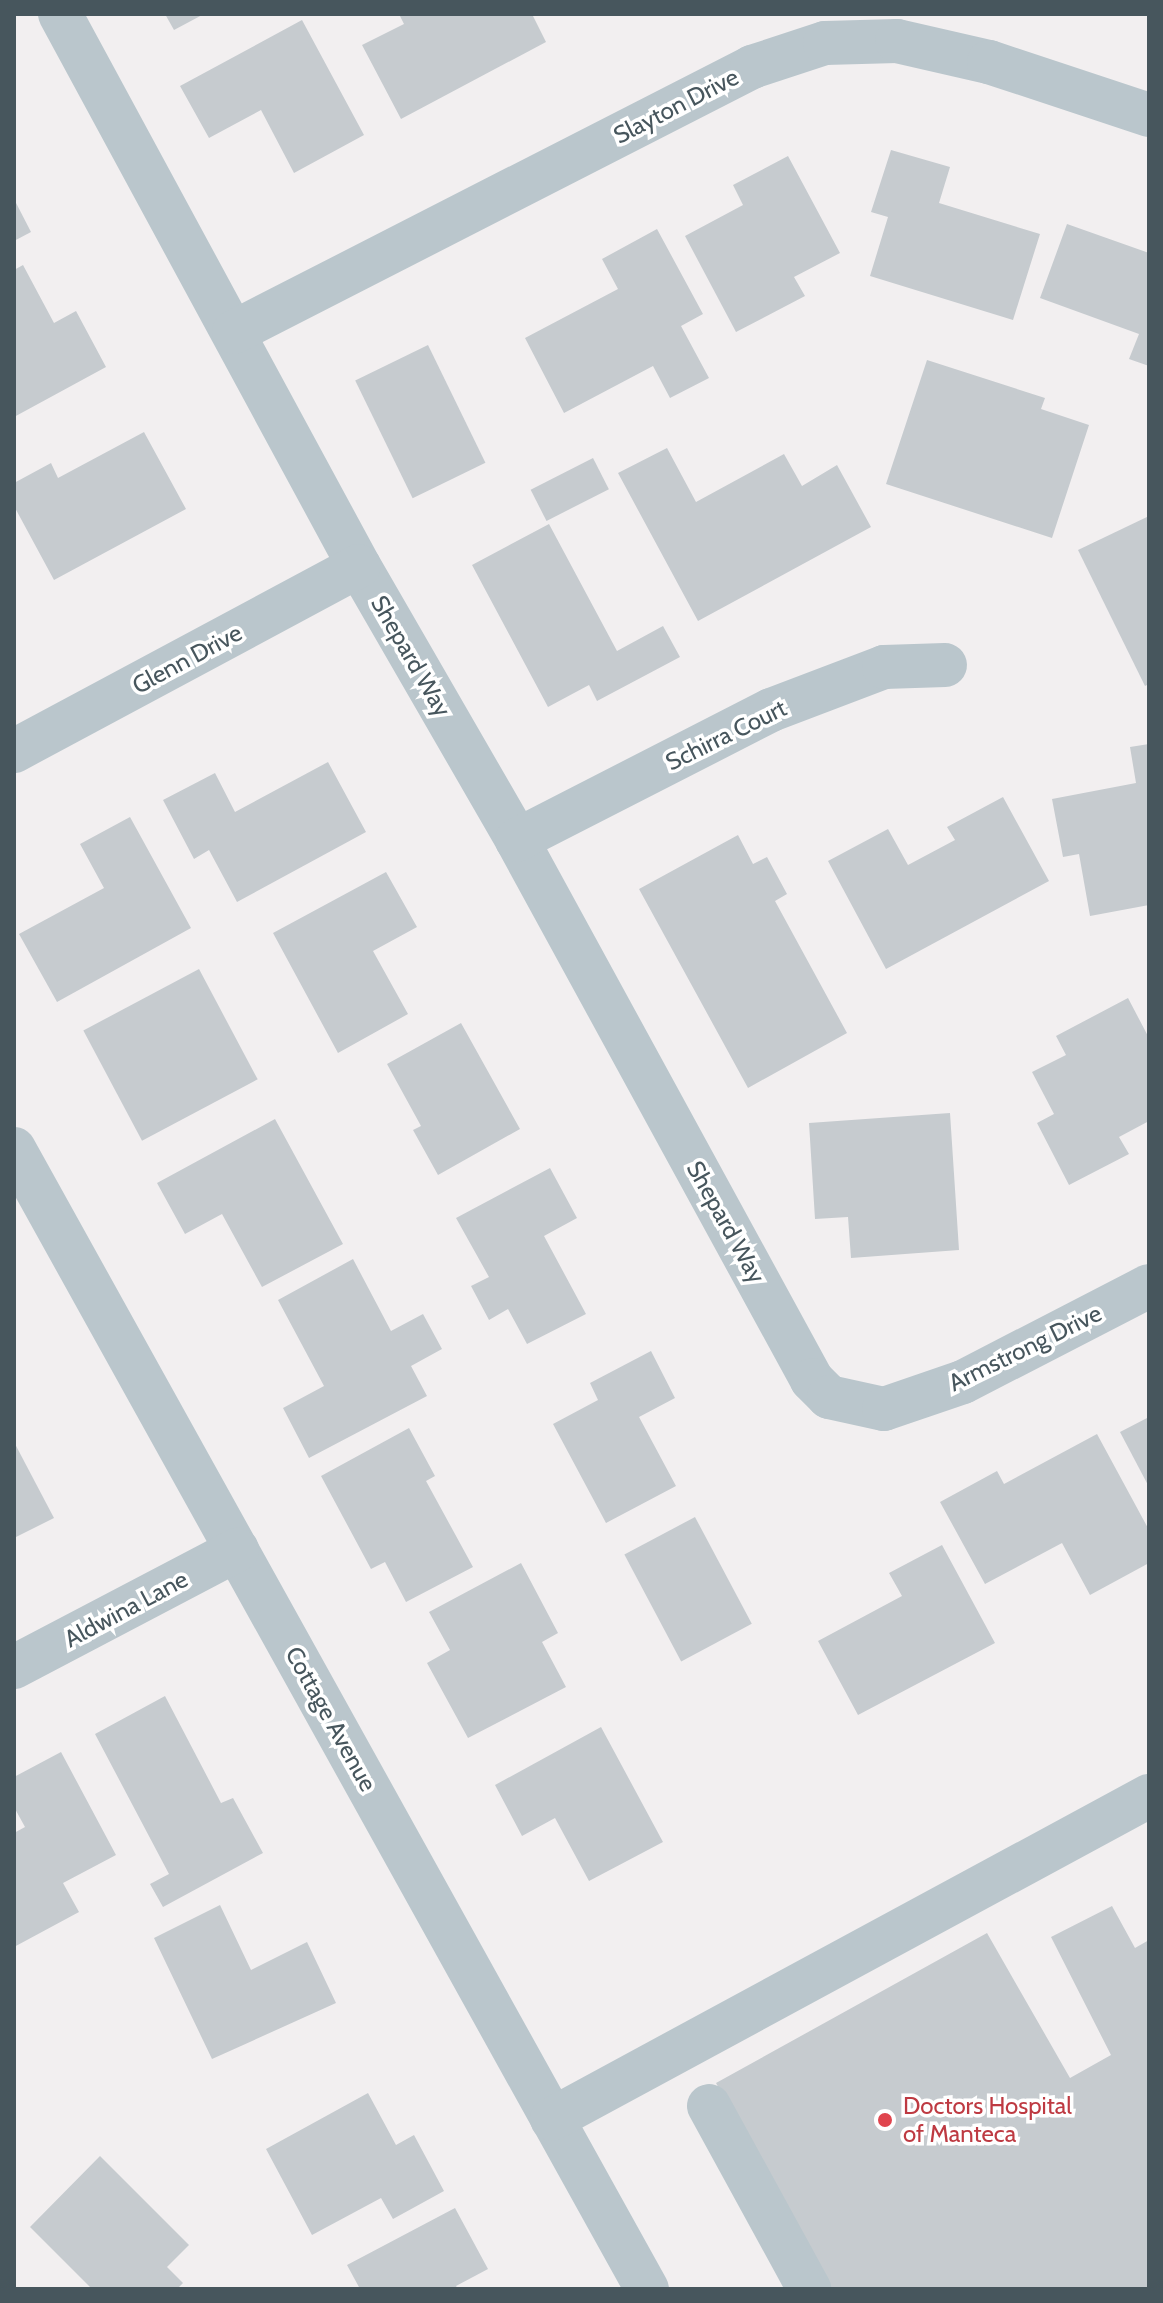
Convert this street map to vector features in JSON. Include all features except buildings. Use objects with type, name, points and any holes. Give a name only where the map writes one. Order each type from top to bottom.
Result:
[{"type":"street","name":"Shepard Way","points":[[60,14],[359,566],[517,840],[766,1296]]},
{"type":"street","name":"Slayton Drive","points":[[234,332],[752,67],[825,43],[897,41],[958,55],[1149,115]]},
{"type":"street","name":"Glenn Drive","points":[[14,751],[359,566]]},
{"type":"street","name":"Schirra Court","points":[[517,840],[771,710],[884,667],[945,665]]},
{"type":"street","name":"Cottage Avenue","points":[[14,1149],[647,2289]]},
{"type":"street","name":"Armstrong Drive","points":[[766,1296],[812,1380],[829,1397],[884,1409],[963,1382],[1149,1286]]},
{"type":"street","name":"Aldwina Lane","points":[[14,1667],[237,1550]]},
{"type":"street","points":[[552,2119],[1149,1796]]},
{"type":"street","points":[[709,2106],[809,2289]]},
{"type":"place","name":"Doctors Hospital of Manteca","points":[[885,2120]]}]
